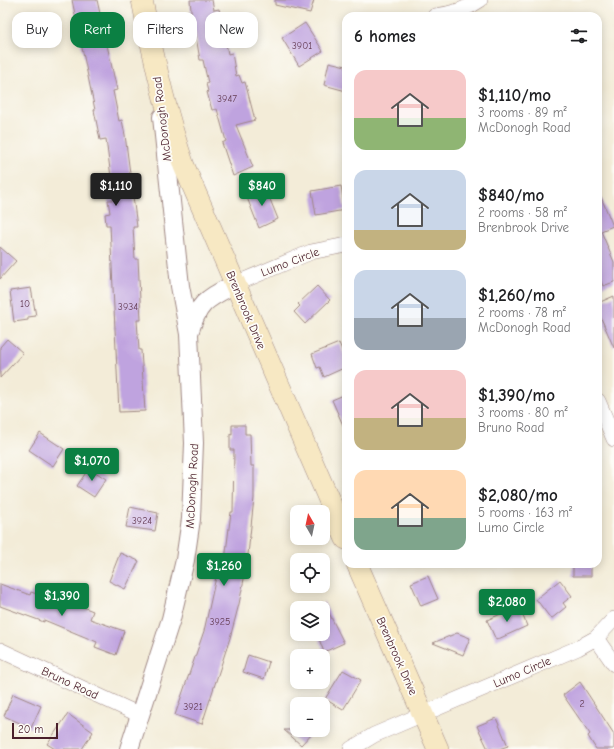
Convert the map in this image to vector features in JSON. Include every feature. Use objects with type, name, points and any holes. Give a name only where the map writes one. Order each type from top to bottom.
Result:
[{"type":"main road","name":"McDonogh Road","points":[[142,0],[158,78]]},
{"type":"main road","name":"Brenbrook Drive","points":[[158,78],[171,128],[184,166],[342,530]]},
{"type":"main road","name":"Brenbrook Drive","points":[[359,568],[438,749]]},
{"type":"street","points":[[456,12],[468,8],[480,0]]},
{"type":"street","name":"McDonogh Road","points":[[129,749],[171,619],[185,560],[192,519],[194,442],[189,334],[180,286],[158,78]]},
{"type":"street","name":"Lumo Circle","points":[[235,284],[311,252],[342,246]]},
{"type":"street","name":"McDonogh Road","points":[[189,334],[195,315],[200,307],[207,300],[235,284]]},
{"type":"street","points":[[602,410],[614,439]]},
{"type":"street","name":"Lumo Circle","points":[[351,749],[374,735],[578,648],[596,638],[614,619]]},
{"type":"street","points":[[596,638],[614,664]]},
{"type":"street","name":"Bruno Road","points":[[0,650],[140,715]]},
{"type":"building","points":[[72,0],[97,0],[100,12],[75,12]]},
{"type":"building","points":[[190,0],[212,0],[214,10],[219,9],[220,12],[205,12],[205,48],[227,48],[228,54],[232,53],[236,76],[239,75],[242,83],[245,82],[255,120],[236,125],[253,167],[233,176],[222,143],[226,141],[217,109],[212,110],[207,92],[206,84],[208,83],[203,60],[200,60],[197,43],[197,12],[191,12]]},
{"type":"building","points":[[275,0],[314,0],[310,13],[275,5]]},
{"type":"building","points":[[305,23],[323,51],[299,66],[282,38]]},
{"type":"building","points":[[82,48],[108,48],[117,90],[113,91],[119,121],[122,120],[125,135],[137,227],[133,227],[135,259],[138,259],[141,320],[137,320],[139,350],[141,350],[145,411],[119,412],[110,225],[106,225],[105,214],[110,213],[108,200],[114,200],[106,139],[100,140]]},
{"type":"building","points":[[329,62],[342,65],[342,90],[324,85]]},
{"type":"building","points":[[341,186],[342,211],[316,215],[312,191]]},
{"type":"building","points":[[265,187],[278,219],[259,228],[246,195]]},
{"type":"building","points":[[602,200],[613,226],[602,231]]},
{"type":"building","points":[[602,233],[614,262],[614,282],[603,286]]},
{"type":"building","points":[[0,247],[16,261],[0,279]]},
{"type":"building","points":[[317,286],[330,300],[305,324],[294,312],[300,306],[298,304]]},
{"type":"building","points":[[31,288],[36,316],[28,317],[28,320],[14,322],[10,291]]},
{"type":"building","points":[[614,296],[614,348],[602,320],[602,301]]},
{"type":"building","points":[[7,339],[23,353],[0,378],[0,347]]},
{"type":"building","points":[[339,343],[342,350],[342,369],[324,377],[320,367],[317,368],[312,354]]},
{"type":"building","points":[[342,396],[342,423],[332,400]]},
{"type":"building","points":[[232,425],[245,425],[245,434],[250,434],[251,466],[254,466],[254,498],[247,564],[239,604],[230,638],[202,724],[175,715],[204,631],[220,559],[225,560],[231,512],[233,512],[234,450],[230,450],[230,434],[232,435]]},
{"type":"building","points":[[40,433],[64,449],[53,466],[29,450]]},
{"type":"building","points":[[89,468],[106,479],[94,497],[77,486]]},
{"type":"building","points":[[130,507],[158,513],[155,531],[126,527]]},
{"type":"building","points":[[120,553],[139,561],[125,589],[109,581]]},
{"type":"building","points":[[573,568],[591,568],[591,576],[573,576]]},
{"type":"building","points":[[428,576],[438,599],[421,606],[411,583]]},
{"type":"building","points":[[560,580],[572,596],[563,603],[566,607],[551,619],[536,599]]},
{"type":"building","points":[[0,584],[30,595],[31,592],[68,605],[70,602],[93,611],[90,619],[124,631],[116,655],[95,647],[97,642],[44,620],[44,622],[0,606]]},
{"type":"building","points":[[519,606],[527,626],[496,640],[487,620]]},
{"type":"building","points":[[330,615],[344,643],[330,649],[323,649],[320,641],[330,641]]},
{"type":"building","points":[[457,633],[470,638],[463,655],[433,643]]},
{"type":"building","points":[[248,655],[269,662],[264,679],[243,672]]},
{"type":"building","points":[[343,670],[361,680],[343,710],[330,702],[330,697],[326,697]]},
{"type":"building","points":[[580,682],[614,734],[614,749],[596,749],[588,736],[590,734],[563,695]]},
{"type":"building","points":[[13,694],[41,706],[31,728],[4,716]]},
{"type":"building","points":[[68,714],[93,732],[82,749],[55,749],[47,744]]},
{"type":"building","points":[[496,718],[508,746],[499,749],[488,749],[477,726]]},
{"type":"building","points":[[284,730],[290,730],[290,735]]},
{"type":"building","points":[[292,737],[308,737],[301,745]]}]
